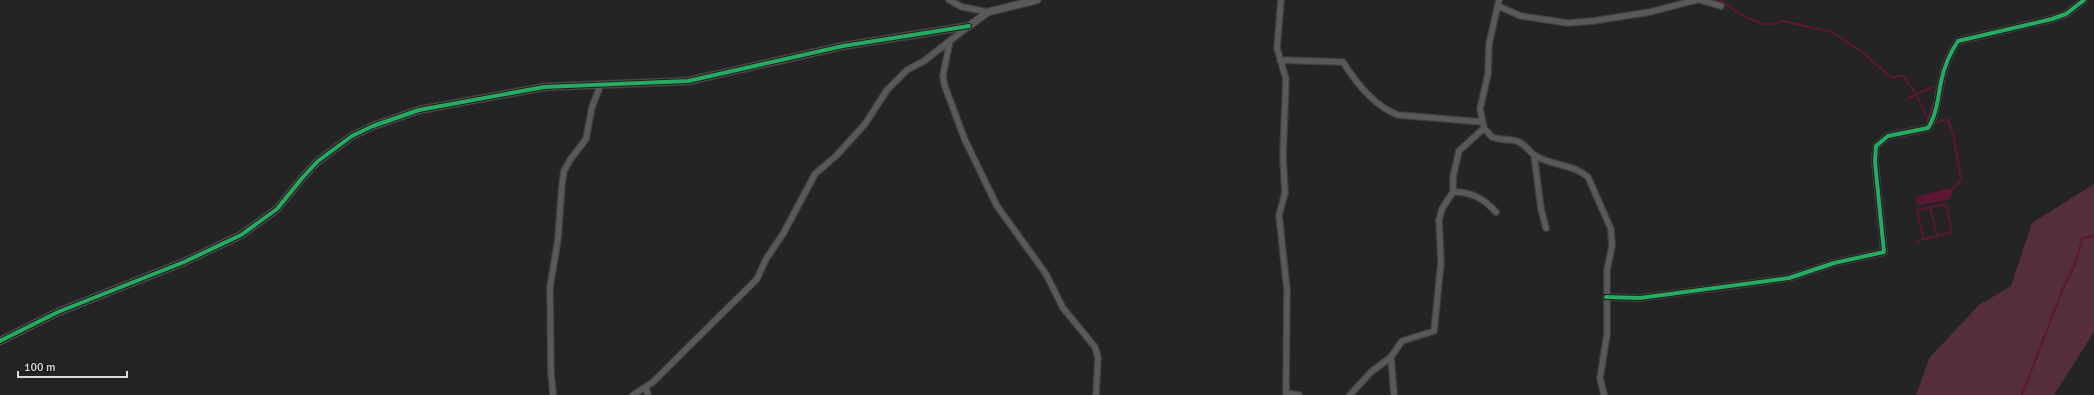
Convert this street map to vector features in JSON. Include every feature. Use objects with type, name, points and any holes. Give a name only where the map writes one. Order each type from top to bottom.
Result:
[{"type":"street","points":[[949,0],[962,7],[988,12]]},
{"type":"street","points":[[633,395],[646,388],[757,279],[766,259],[783,234],[815,174],[837,155],[865,124],[887,90],[907,70],[924,61],[988,12],[1037,0]]},
{"type":"street","points":[[1281,0],[1277,48],[1286,79],[1283,156],[1285,193],[1278,216],[1287,290],[1286,394],[1299,395]]},
{"type":"street","points":[[1604,395],[1600,378],[1606,334],[1606,270],[1612,246],[1612,229],[1588,177],[1574,168],[1534,155],[1521,142],[1492,137],[1483,125],[1480,109],[1488,74],[1489,44],[1499,3],[1521,16],[1568,23],[1593,21],[1650,12],[1696,0]]},
{"type":"street","points":[[1700,0],[1721,6]]},
{"type":"street","points":[[1606,297],[1640,298],[1789,278],[1834,263],[1884,252],[1876,162],[1876,146],[1888,136],[1928,128],[1934,114],[1945,67],[1952,50],[1958,41],[2066,14],[2084,0]]},
{"type":"street","points":[[0,341],[58,312],[184,262],[241,235],[277,209],[303,176],[318,162],[352,136],[373,126],[419,110],[544,87],[688,81],[843,46],[969,26]]},
{"type":"street","points":[[950,41],[943,74],[944,84],[965,140],[997,206],[1046,274],[1063,308],[1095,347],[1098,358],[1096,395]]},
{"type":"street","points":[[1280,60],[1343,62],[1373,101],[1386,111],[1398,115],[1483,125]]},
{"type":"street","points":[[553,395],[551,372],[550,287],[558,239],[564,171],[586,138],[592,107],[601,84]]},
{"type":"street","points":[[1350,395],[1371,372],[1390,357],[1402,341],[1434,331],[1441,262],[1440,220],[1442,209],[1453,192],[1453,177],[1459,152],[1483,125]]},
{"type":"street","points":[[1534,155],[1540,209],[1546,228]]},
{"type":"street","points":[[1453,192],[1475,195],[1485,200],[1496,212]]},
{"type":"street","points":[[1390,357],[1394,395]]},
{"type":"street","points":[[646,388],[648,395]]},
{"type":"shaded area","points":[[2094,184],[2094,332],[2054,395],[1916,395],[1930,357],[1979,305],[2011,286],[2032,223]]},
{"type":"shaded area","points":[[1949,188],[1953,194],[1948,200],[1918,205],[1916,203],[1916,197]]},
{"type":"waterway","points":[[1720,0],[1741,15],[1762,24],[1774,24],[1783,21],[1831,32],[1858,49],[1892,78],[1902,75],[1916,94],[1927,118],[1933,124],[1943,120],[1948,120],[1953,133],[1961,180],[1951,191]]},
{"type":"waterway","points":[[1908,98],[1937,85],[1936,94],[1926,126]]},
{"type":"waterway","points":[[1918,241],[1924,239],[1917,211],[1946,204],[1952,232],[1924,239]]},
{"type":"waterway","points":[[1930,207],[1937,236]]},
{"type":"waterway","points":[[2022,395],[2064,286],[2075,264],[2082,239],[2094,235]]},
{"type":"cycle path","points":[[1606,297],[1640,298],[1789,278],[1834,263],[1884,252],[1875,162],[1876,146],[1888,136],[1928,128],[1935,111],[1946,66],[1958,41],[2052,19],[2066,14],[2084,0]]},
{"type":"cycle path","points":[[0,341],[58,312],[184,262],[241,235],[277,209],[318,161],[352,136],[373,126],[419,110],[544,87],[688,81],[843,46],[969,26]]}]
